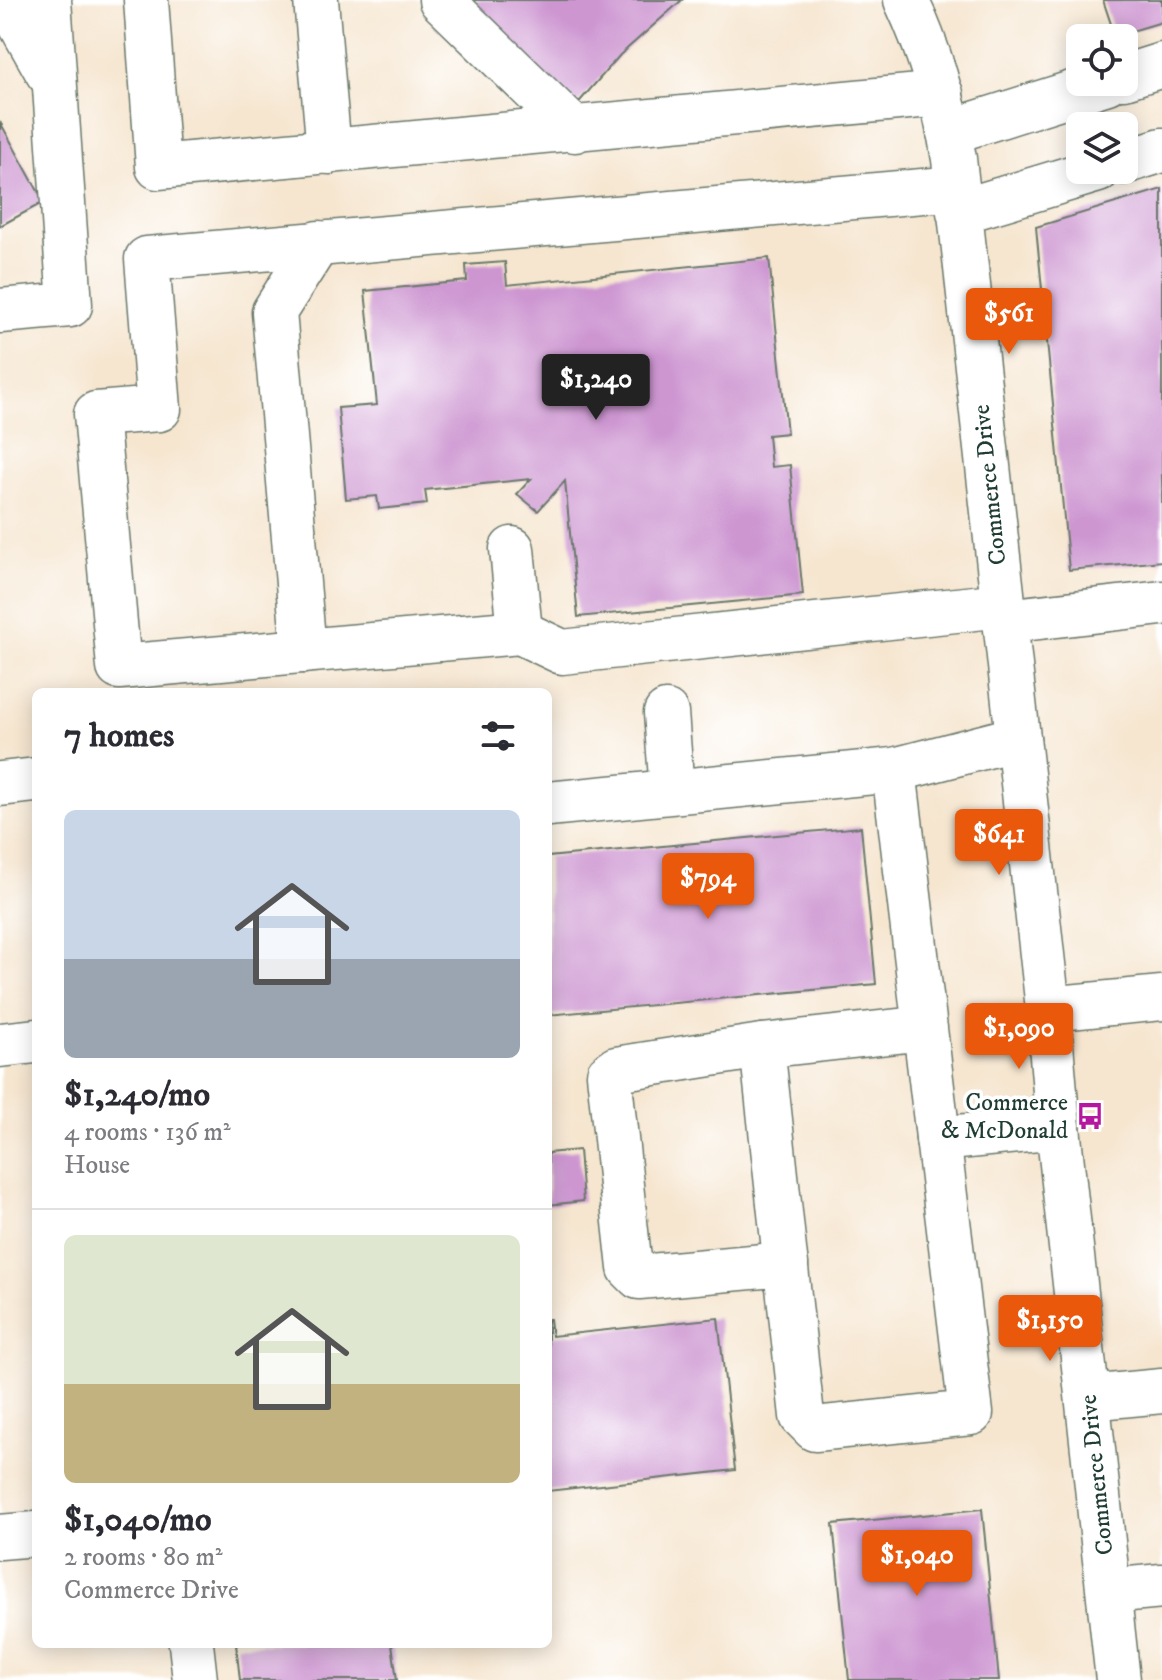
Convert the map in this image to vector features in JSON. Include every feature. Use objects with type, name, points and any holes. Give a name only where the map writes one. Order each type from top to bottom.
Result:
[{"type":"street","points":[[7,0],[55,86]]},
{"type":"street","points":[[0,311],[70,305],[49,0]]},
{"type":"street","points":[[146,0],[158,167],[575,130],[945,113],[1066,90]]},
{"type":"street","points":[[316,0],[329,152]]},
{"type":"street","points":[[441,0],[575,130]]},
{"type":"street","name":"Commerce Drive","points":[[906,0],[931,60],[945,113],[958,200],[1048,1009],[1118,1680]]},
{"type":"street","points":[[1138,73],[1162,65]]},
{"type":"street","points":[[1066,177],[958,200],[318,243],[147,259],[159,409],[96,414],[119,667],[520,632],[562,652],[1004,613],[1162,603]]},
{"type":"street","points":[[304,651],[274,312],[318,243]]},
{"type":"street","points":[[512,549],[520,632]]},
{"type":"street","points":[[666,713],[672,791]]},
{"type":"street","points":[[552,804],[894,770],[1018,738]]},
{"type":"street","points":[[762,1046],[802,1416],[815,1429],[971,1413],[894,770]]},
{"type":"street","points":[[0,784],[32,780]]},
{"type":"street","points":[[1048,1009],[1162,998]]},
{"type":"street","points":[[786,1264],[639,1277],[630,1268],[609,1074],[616,1069],[762,1046],[925,1028]]},
{"type":"street","points":[[0,1045],[32,1041]]},
{"type":"street","points":[[938,1139],[1058,1127]]},
{"type":"street","points":[[1088,1398],[1162,1391]]},
{"type":"street","points":[[0,1537],[32,1534]]},
{"type":"street","points":[[1109,1591],[1162,1586]]},
{"type":"street","points":[[191,1648],[195,1680]]},
{"type":"building","points":[[464,0],[682,0],[620,55],[574,108]]},
{"type":"building","points":[[1103,0],[1162,0],[1162,22],[1138,29],[1138,24],[1111,24]]},
{"type":"building","points":[[0,122],[44,202],[0,226]]},
{"type":"building","points":[[1162,189],[1162,561],[1069,570],[1036,227]]},
{"type":"building","points":[[769,258],[787,433],[768,435],[771,467],[790,465],[803,595],[578,617],[565,481],[538,511],[517,494],[531,479],[425,490],[427,504],[379,509],[377,496],[346,499],[338,408],[377,405],[365,291],[467,281],[466,265],[505,262],[507,285]]},
{"type":"building","points":[[861,827],[876,984],[552,1015],[552,857]]},
{"type":"building","points":[[579,1150],[583,1201],[552,1205],[552,1153]]},
{"type":"building","points":[[718,1318],[735,1470],[552,1491],[552,1336]]},
{"type":"building","points":[[982,1509],[999,1680],[849,1680],[833,1524]]},
{"type":"building","points":[[236,1648],[393,1648],[397,1680],[240,1680]]},
{"type":"place","name":"Commerce & McDonald","points":[[1090,1116]]}]
